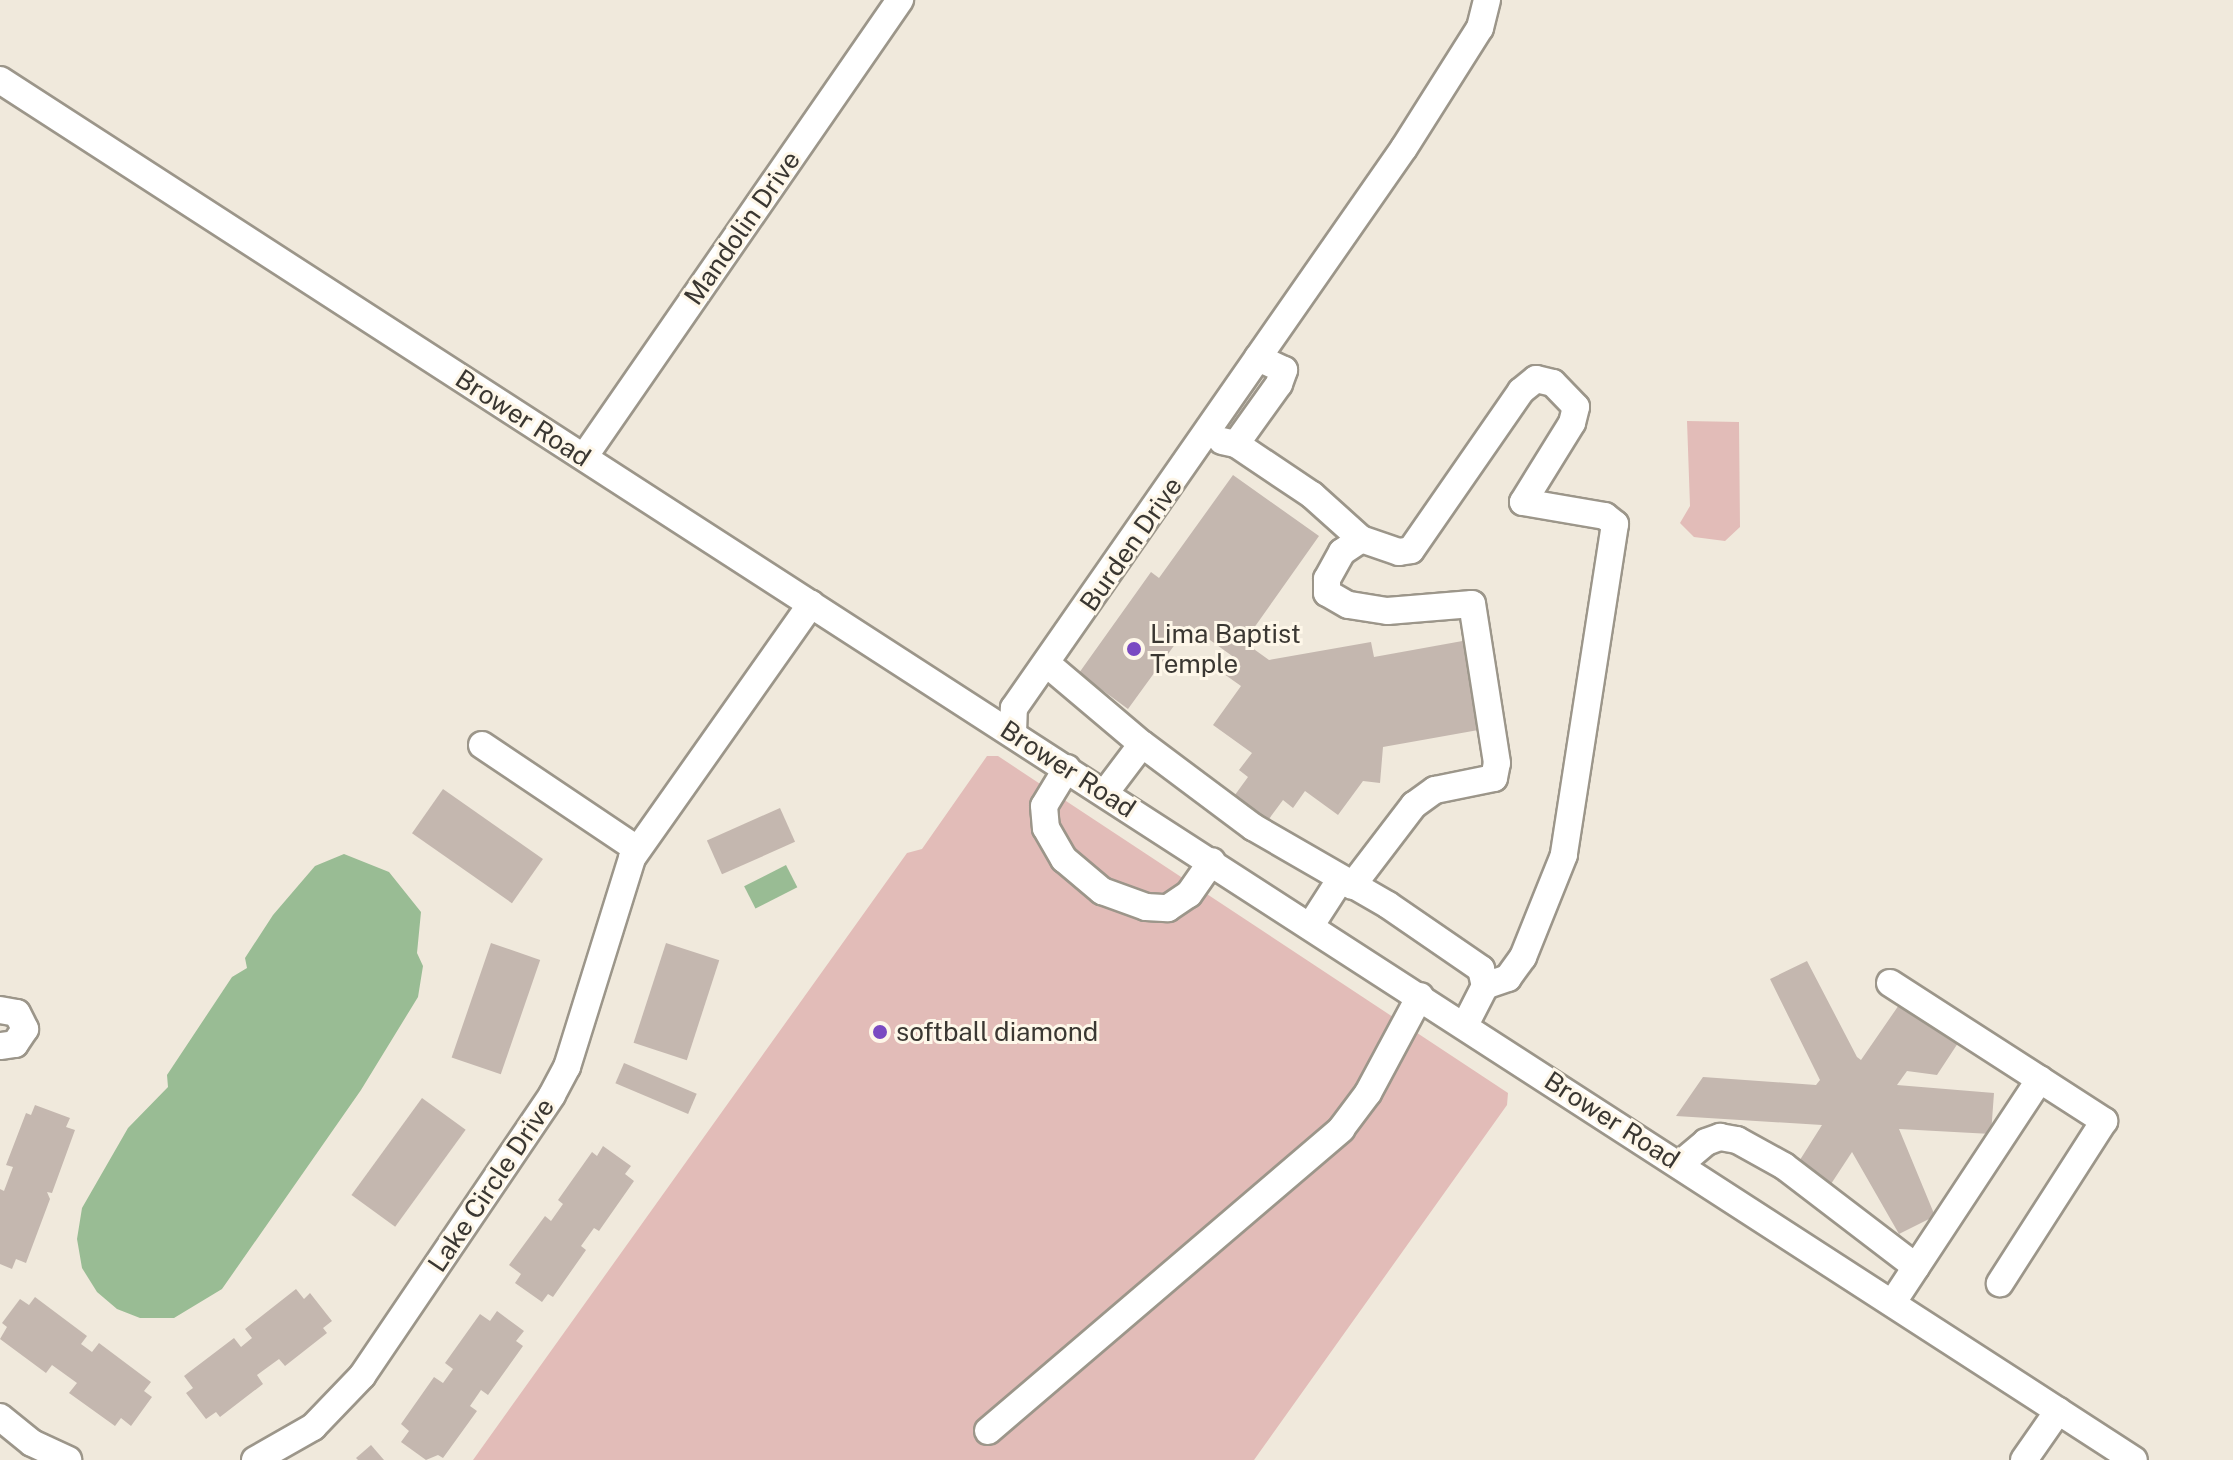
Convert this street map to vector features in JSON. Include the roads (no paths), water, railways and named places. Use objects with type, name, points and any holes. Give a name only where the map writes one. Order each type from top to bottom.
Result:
[{"type":"street","name":"Mandolin Drive","points":[[584,457],[900,0]]},
{"type":"street","name":"Burden Drive","points":[[1013,733],[1014,708],[1207,437],[1466,53],[1480,28],[1487,0]]},
{"type":"street","name":"Brower Road","points":[[0,80],[2134,1460]]},
{"type":"street","points":[[1236,444],[1284,370],[1258,358]]},
{"type":"street","points":[[1207,437],[1236,444],[1312,495],[1361,539],[1399,552],[1411,550],[1521,391],[1536,379],[1553,383],[1576,407],[1523,502],[1605,516],[1615,524],[1566,845],[1523,957],[1508,978],[1485,986]]},
{"type":"street","points":[[1311,925],[1414,805],[1435,790],[1494,778],[1497,763],[1472,604],[1387,611],[1348,605],[1327,593],[1327,579],[1342,552],[1361,539]]},
{"type":"street","name":"Lake Circle Drive","points":[[255,1460],[313,1427],[362,1376],[552,1095],[567,1067],[637,849],[811,604]]},
{"type":"street","points":[[1046,663],[1142,744],[1253,827],[1481,969],[1485,986],[1465,1025]]},
{"type":"street","points":[[1105,793],[1142,744]]},
{"type":"street","points":[[482,745],[637,849]]},
{"type":"street","points":[[1067,768],[1044,806],[1046,828],[1064,859],[1102,891],[1146,907],[1168,908],[1189,894],[1212,861]]},
{"type":"street","points":[[1890,983],[2104,1121],[2000,1283]]},
{"type":"street","points":[[988,1431],[1341,1129],[1368,1093],[1420,996]]},
{"type":"street","points":[[0,1010],[17,1013],[25,1029],[15,1044],[0,1046]]},
{"type":"street","points":[[1893,1302],[2040,1079]]},
{"type":"street","points":[[1680,1164],[1706,1142],[1737,1140],[1796,1173],[1916,1267]]},
{"type":"street","points":[[2024,1460],[2058,1411]]},
{"type":"street","points":[[0,1417],[32,1443],[68,1460]]},
{"type":"place","name":"Lima Baptist Temple","points":[[1134,649]]},
{"type":"place","name":"softball diamond","points":[[880,1032]]}]
